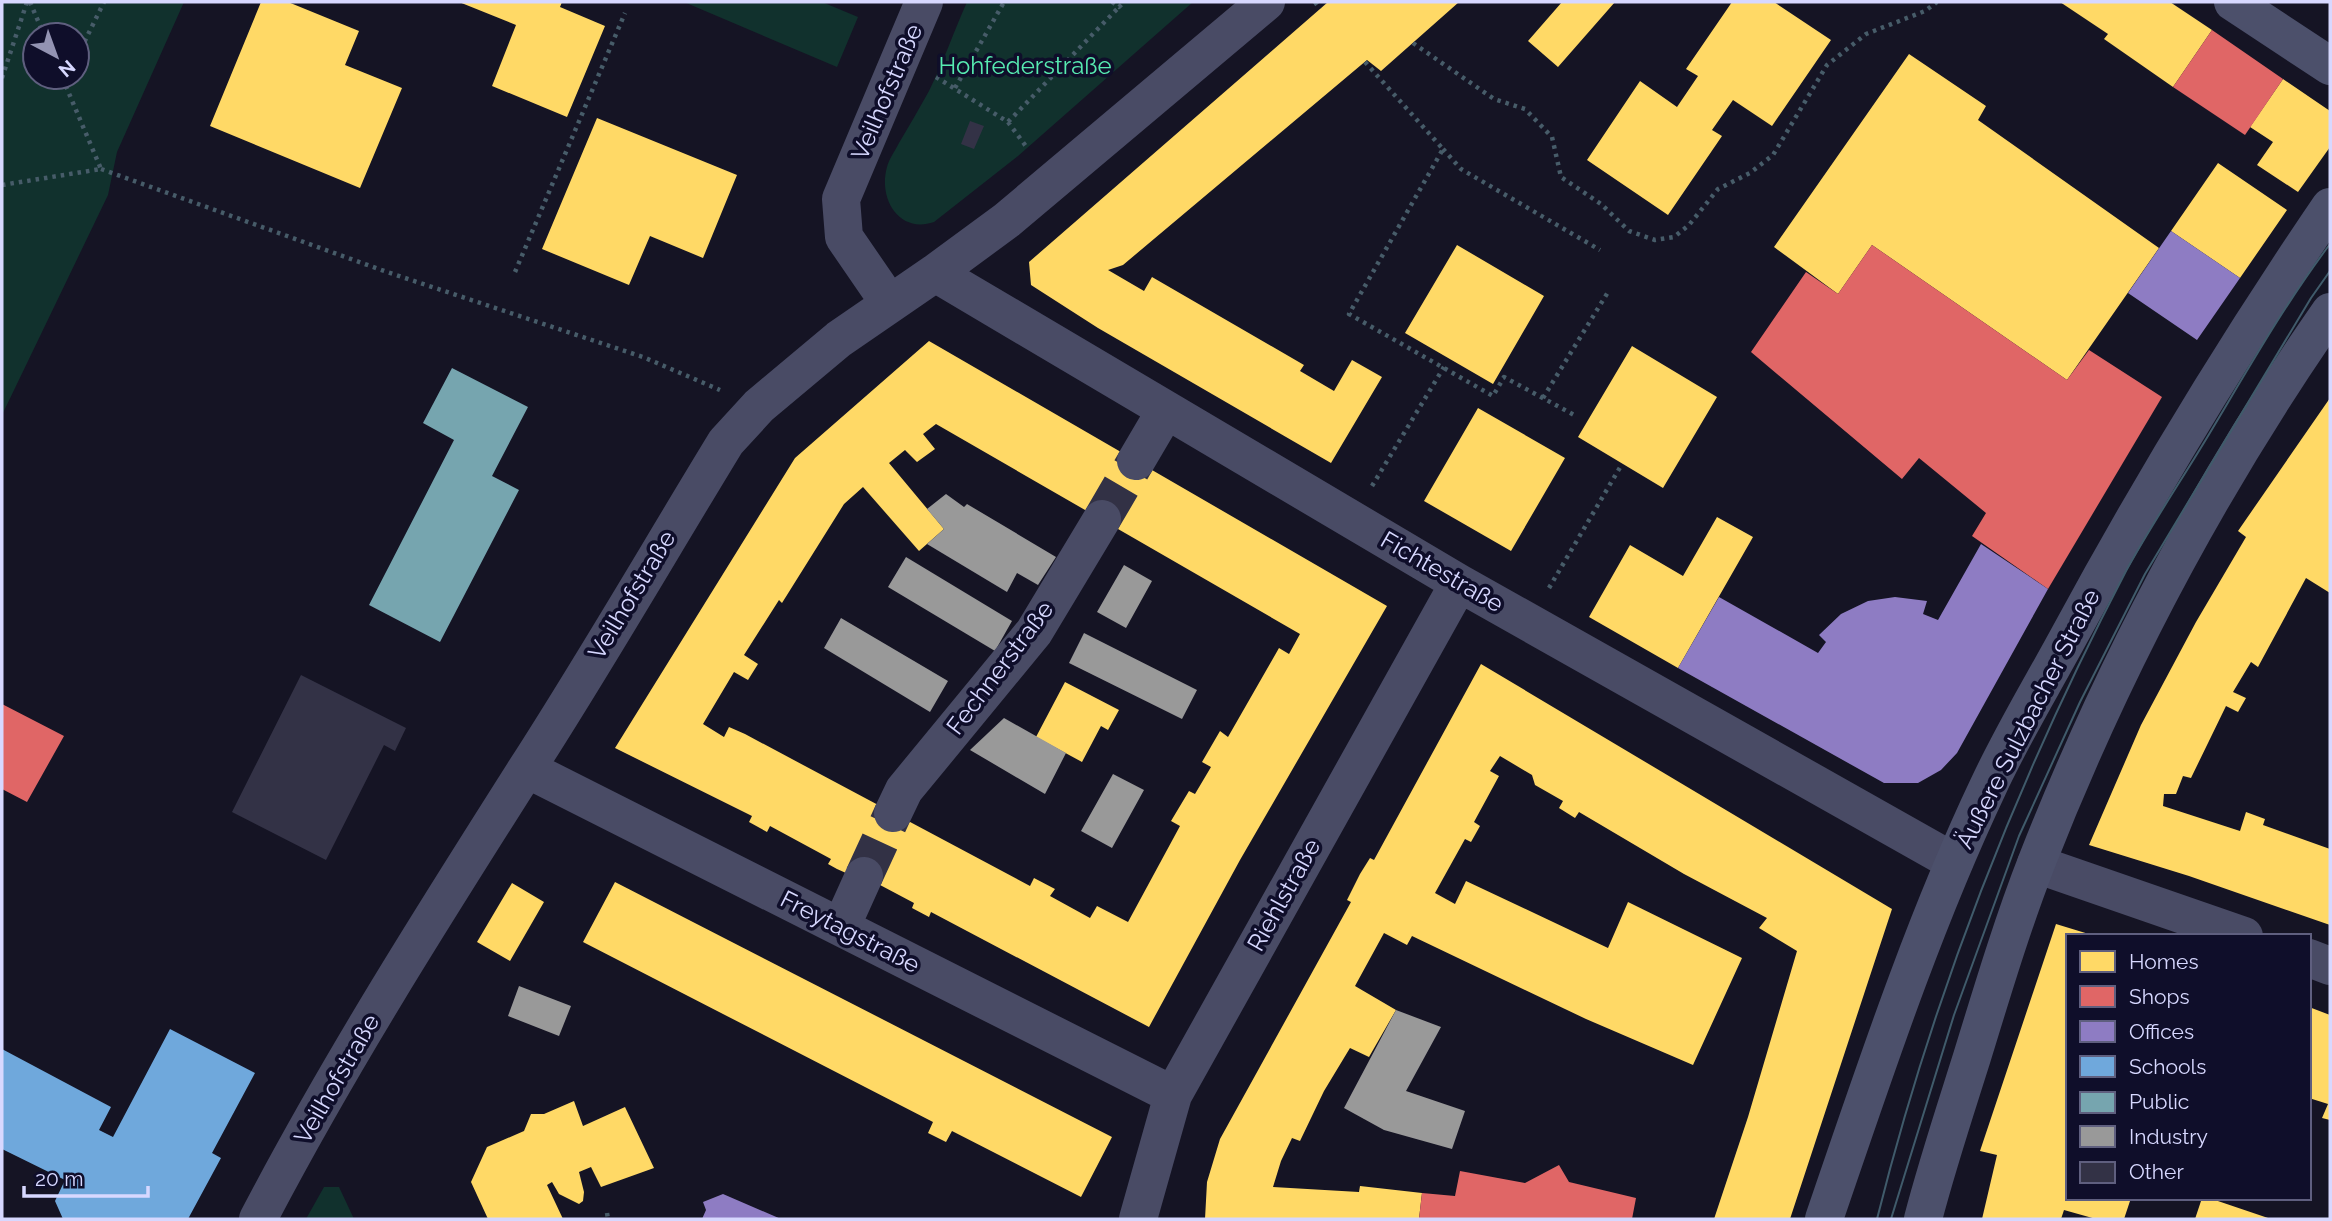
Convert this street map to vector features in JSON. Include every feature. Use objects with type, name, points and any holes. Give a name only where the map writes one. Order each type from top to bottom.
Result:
[{"type":"main road","points":[[2233,2],[2330,66]]},
{"type":"main road","name":"Äußere Sulzbacher Straße","points":[[1824,1219],[1954,862],[1989,784],[2108,563],[2182,435],[2330,206]]},
{"type":"main road","points":[[1923,1219],[1981,1028],[2036,864],[2113,684],[2166,579],[2239,449],[2330,312]]},
{"type":"street","name":"Veilhofstraße","points":[[258,1219],[346,1059],[726,442],[759,406],[839,340],[890,304],[844,237],[841,199],[924,2]]},
{"type":"street","points":[[890,304],[935,274],[1052,184],[1266,2]]},
{"type":"street","name":"Fichtestraße","points":[[935,274],[1459,583],[1954,862]]},
{"type":"street","points":[[1136,461],[1166,410]]},
{"type":"street","name":"Fechnerstraße","points":[[893,813],[904,790],[1034,632],[1102,519]]},
{"type":"street","name":"Riehlstraße","points":[[1138,1219],[1173,1095],[1459,583]]},
{"type":"street","name":"Freytagstraße","points":[[527,769],[1173,1095]]},
{"type":"street","points":[[2036,864],[2238,934]]},
{"type":"street","points":[[841,927],[864,876]]},
{"type":"street","points":[[2311,959],[2330,966]]},
{"type":"path","points":[[28,2],[37,21]]},
{"type":"path","points":[[2,78],[28,2]]},
{"type":"path","points":[[91,28],[104,2]]},
{"type":"path","points":[[955,88],[1004,2]]},
{"type":"path","points":[[1112,2],[1119,7]]},
{"type":"path","points":[[1008,122],[1124,2]]},
{"type":"path","points":[[1315,2],[1320,9]]},
{"type":"path","points":[[1413,43],[1494,99],[1525,109],[1552,138],[1561,177],[1601,204],[1629,231],[1655,240],[1674,237],[1689,225],[1718,189],[1750,173],[1773,155],[1827,65],[1866,34],[1925,11],[1937,2]]},
{"type":"path","points":[[515,272],[625,13]]},
{"type":"path","points":[[900,62],[955,88],[1008,122],[1027,148]]},
{"type":"path","points":[[1365,62],[1461,169],[1600,250]]},
{"type":"path","points":[[67,91],[101,169]]},
{"type":"path","points":[[1443,149],[1349,314],[1493,396],[1504,377],[1576,416]]},
{"type":"path","points":[[2,185],[101,169],[387,272],[643,357],[759,406]]},
{"type":"path","points":[[1543,398],[1608,292]]},
{"type":"path","points":[[1351,519],[1444,367]]},
{"type":"path","points":[[1529,622],[1622,464]]},
{"type":"path","points":[[607,1213],[608,1219]]},
{"type":"green space","points":[[2,2],[184,2],[117,152],[108,195],[2,415]]},
{"type":"green space","points":[[684,2],[822,2],[858,17],[837,67]]},
{"type":"green space","name":"Hohfederstraße","points":[[967,2],[1193,2],[1018,156],[934,222],[911,223],[901,218],[889,202],[885,179],[887,167],[929,91]]},
{"type":"green space","points":[[324,1187],[339,1187],[354,1219],[306,1219]]},
{"type":"building: Homes","points":[[261,2],[288,2],[359,31],[345,65],[402,88],[360,188],[210,126]]},
{"type":"building: Homes","points":[[459,2],[562,2],[560,7],[605,26],[567,117],[492,86],[516,25]]},
{"type":"building: Homes","points":[[1328,2],[1459,2],[1381,71],[1367,60],[1123,265],[1108,270],[1144,291],[1152,277],[1304,365],[1300,371],[1334,391],[1352,360],[1382,377],[1331,463],[1098,328],[1031,285],[1029,262]]},
{"type":"building: Homes","points":[[1562,2],[1615,2],[1558,67],[1528,41]]},
{"type":"building: Homes","points":[[1732,2],[1774,2],[1831,40],[1772,126],[1733,100],[1712,130],[1722,136],[1668,215],[1587,160],[1640,81],[1677,107],[1698,76],[1686,69]]},
{"type":"building: Homes","points":[[2060,2],[2170,2],[2212,30],[2173,87],[2104,39],[2108,34]]},
{"type":"building: Homes","points":[[1909,54],[1986,106],[1978,120],[2159,248],[2067,380],[1872,245],[1838,294],[1774,247]]},
{"type":"building: Homes","points":[[2283,79],[2330,111],[2330,147],[2298,192],[2257,165],[2273,142],[2250,127]]},
{"type":"building: Homes","points":[[597,118],[737,175],[703,258],[650,236],[629,285],[542,249]]},
{"type":"building: Homes","points":[[2218,163],[2287,210],[2240,278],[2171,231]]},
{"type":"building: Homes","points":[[1457,245],[1544,296],[1493,384],[1405,333]]},
{"type":"building: Homes","points":[[929,341],[1387,606],[1240,860],[1149,1027],[931,912],[929,917],[912,908],[914,903],[848,868],[846,873],[837,869],[828,864],[831,859],[770,826],[767,832],[749,822],[752,816],[615,748],[795,458]],"holes":[[[936,424],[1300,634],[1289,654],[1279,648],[1228,737],[1220,731],[1202,762],[1211,767],[1195,794],[1189,791],[1171,821],[1180,826],[1128,922],[1097,906],[1090,918],[1050,896],[1055,889],[1034,878],[1030,886],[745,734],[729,727],[724,737],[703,724],[734,672],[748,680],[758,664],[744,655],[779,600],[782,603],[844,504],[863,487],[919,551],[944,529],[889,463],[905,450],[917,462],[935,449],[923,434]]]},
{"type":"building: Homes","points":[[1632,346],[1717,397],[1663,488],[1578,437]]},
{"type":"building: Homes","points":[[2330,398],[2330,593],[2306,578],[2258,667],[2251,662],[2233,692],[2246,698],[2238,712],[2226,706],[2191,778],[2183,776],[2176,794],[2164,794],[2163,806],[2240,831],[2246,812],[2265,819],[2263,825],[2330,849],[2330,925],[2089,845],[2141,725],[2196,622],[2246,537],[2238,531]]},
{"type":"building: Homes","points":[[1478,408],[1565,458],[1511,551],[1424,501]]},
{"type":"building: Homes","points":[[1717,517],[1753,537],[1678,668],[1589,617],[1630,545],[1683,576]]},
{"type":"building: Homes","points":[[1481,664],[1892,909],[1790,1219],[1714,1219],[1748,1117],[1797,951],[1759,928],[1767,918],[1684,874],[1579,812],[1575,818],[1559,808],[1563,801],[1535,785],[1532,775],[1500,756],[1490,771],[1499,776],[1474,822],[1480,826],[1471,842],[1465,839],[1435,893],[1455,904],[1466,881],[1608,948],[1628,902],[1742,958],[1693,1065],[1586,1019],[1412,936],[1407,945],[1384,933],[1355,986],[1396,1010],[1369,1057],[1350,1048],[1324,1091],[1300,1141],[1292,1138],[1273,1187],[1359,1192],[1360,1186],[1422,1193],[1419,1219],[1205,1219],[1207,1182],[1220,1139],[1351,902],[1347,900],[1360,874],[1370,858],[1374,860]]},
{"type":"building: Homes","points":[[1065,682],[1119,710],[1108,730],[1101,726],[1082,762],[1036,737]]},
{"type":"building: Homes","points":[[615,882],[1112,1137],[1081,1197],[952,1131],[946,1142],[928,1133],[933,1122],[583,942]]},
{"type":"building: Homes","points":[[512,883],[544,902],[510,961],[477,942]]},
{"type":"building: Homes","points":[[2056,924],[2089,934],[2066,934],[2066,1200],[2130,1200],[2124,1219],[2096,1219],[2064,1210],[2061,1219],[1982,1219],[1997,1155],[1980,1151]]},
{"type":"building: Homes","points":[[2311,1008],[2330,1015],[2330,1120],[2322,1118],[2328,1104],[2311,1099]]},
{"type":"building: Homes","points":[[574,1101],[583,1126],[625,1107],[654,1168],[601,1187],[591,1167],[579,1172],[584,1192],[583,1201],[579,1204],[559,1194],[552,1182],[547,1185],[563,1219],[488,1219],[471,1182],[487,1147],[524,1131],[531,1114],[544,1114]]},
{"type":"building: Homes","points":[[2201,1200],[2215,1200],[2271,1219],[2195,1219]]},
{"type":"building: Shops","points":[[2212,30],[2283,79],[2245,135],[2173,87]]},
{"type":"building: Shops","points":[[1872,245],[2067,380],[2089,350],[2162,397],[2048,589],[1972,536],[1986,513],[1919,458],[1902,479],[1751,352],[1806,272],[1838,294]]},
{"type":"building: Shops","points":[[2,704],[64,736],[27,802],[2,789]]},
{"type":"building: Shops","points":[[1559,1165],[1569,1182],[1636,1198],[1632,1219],[1419,1219],[1422,1193],[1455,1196],[1460,1171],[1525,1183]]},
{"type":"building: Offices","points":[[2171,231],[2240,278],[2197,340],[2128,293]]},
{"type":"building: Offices","points":[[1981,544],[2048,589],[1957,753],[1941,770],[1918,783],[1884,783],[1678,668],[1719,597],[1818,653],[1826,642],[1819,635],[1841,614],[1868,601],[1895,597],[1927,601],[1923,614],[1938,620]]},
{"type":"building: Offices","points":[[723,1194],[781,1219],[702,1219],[706,1210],[703,1202]]},
{"type":"building: Schools","points":[[170,1029],[255,1073],[212,1153],[221,1158],[188,1219],[63,1219],[55,1201],[65,1180],[2,1149],[2,1049],[111,1107],[99,1130],[113,1137]]},
{"type":"building: Public","points":[[452,368],[528,407],[492,476],[519,490],[440,642],[369,605],[454,440],[423,423]]},
{"type":"building: Industry","points":[[946,494],[964,507],[967,504],[1056,557],[1038,585],[1017,573],[1007,592],[927,544],[944,529],[927,509]]},
{"type":"building: Industry","points":[[906,557],[1012,621],[995,651],[888,587]]},
{"type":"building: Industry","points":[[1124,565],[1152,581],[1126,628],[1097,612]]},
{"type":"building: Industry","points":[[841,618],[948,681],[930,712],[824,648]]},
{"type":"building: Industry","points":[[1084,633],[1197,690],[1182,719],[1069,663]]},
{"type":"building: Industry","points":[[1004,718],[1066,753],[1045,794],[970,750]]},
{"type":"building: Industry","points":[[1113,774],[1144,790],[1112,848],[1081,831]]},
{"type":"building: Industry","points":[[519,986],[571,1006],[559,1036],[508,1016]]},
{"type":"building: Industry","points":[[1396,1010],[1441,1027],[1406,1091],[1465,1111],[1452,1149],[1384,1130],[1344,1108]]},
{"type":"building: Other","points":[[970,121],[984,126],[974,149],[961,144]]},
{"type":"building: Other","points":[[301,675],[406,728],[395,751],[384,745],[326,860],[232,812]]},
{"type":"tunnel","points":[[1102,519],[1136,461]]},
{"type":"tunnel","points":[[864,876],[893,813]]},
{"type":"tram line","points":[[1877,1219],[1899,1135],[1952,970],[1982,888],[2050,727],[2126,571],[2281,314],[2330,244]]},
{"type":"tram line","points":[[1891,1219],[1954,1015],[2019,836],[2080,702],[2145,574],[2311,298],[2330,271]]}]
